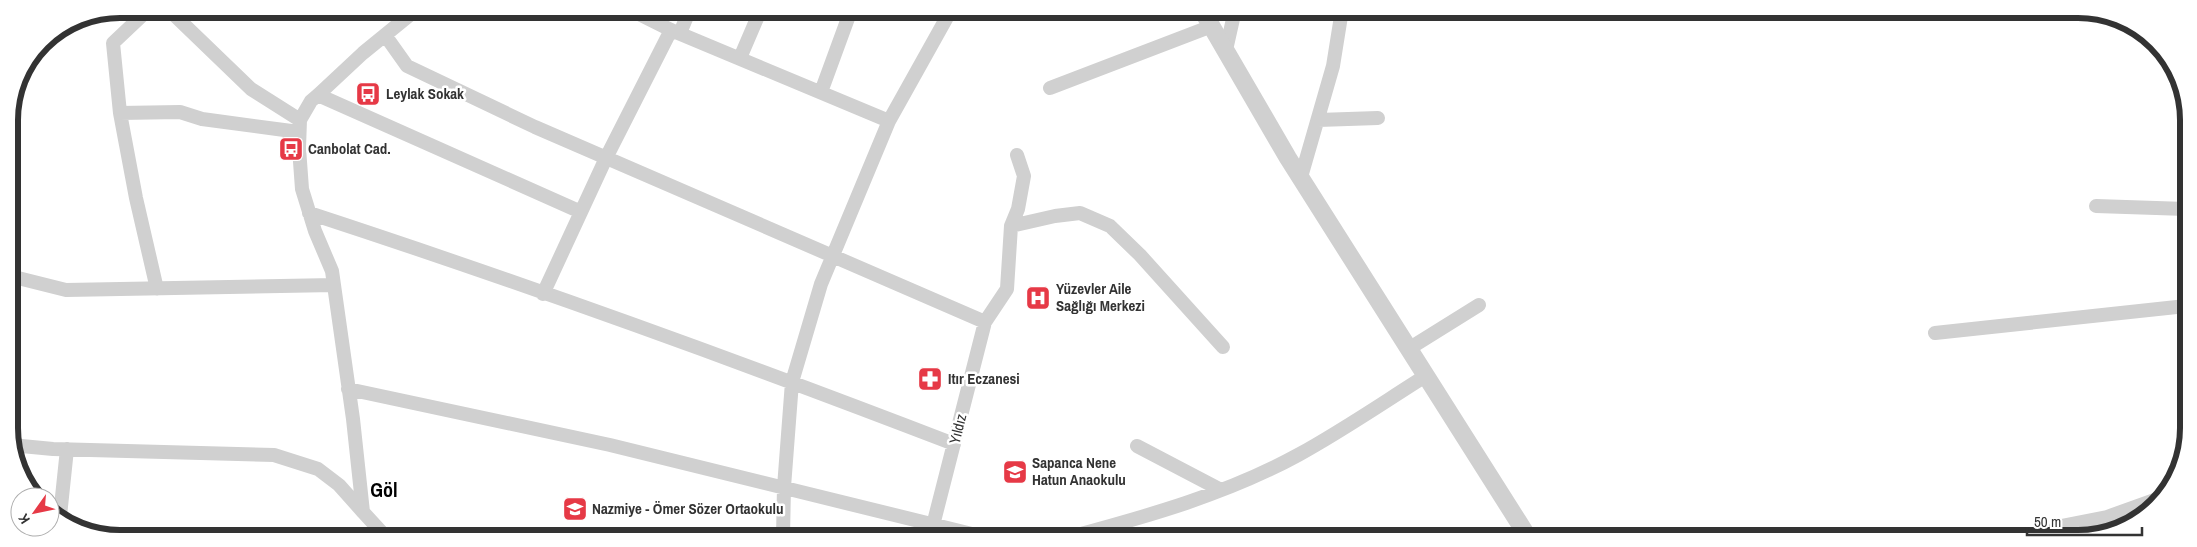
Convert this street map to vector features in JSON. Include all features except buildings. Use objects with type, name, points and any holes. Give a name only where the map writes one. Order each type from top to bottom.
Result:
[{"type":"street","points":[[139,18],[113,43],[120,112],[136,198],[157,289]]},
{"type":"street","points":[[177,18],[251,89],[300,126]]},
{"type":"street","points":[[363,512],[332,271],[309,213],[302,189],[300,126],[311,101],[406,18]]},
{"type":"street","points":[[647,18],[676,32],[889,121]]},
{"type":"street","points":[[543,294],[606,158],[685,18]]},
{"type":"street","points":[[740,58],[758,18]]},
{"type":"street","points":[[821,92],[848,18]]},
{"type":"street","points":[[783,530],[784,487],[792,382],[821,284],[889,121],[947,18]]},
{"type":"street","points":[[1207,18],[1301,177],[1523,529]]},
{"type":"street","points":[[1226,50],[1233,18]]},
{"type":"street","points":[[1301,177],[1333,66],[1341,18]]},
{"type":"street","points":[[1050,88],[1212,26]]},
{"type":"street","points":[[385,35],[407,66],[535,127],[985,322]]},
{"type":"street","points":[[318,95],[581,212]]},
{"type":"street","points":[[120,112],[180,112],[202,119],[300,126]]},
{"type":"street","points":[[1318,120],[1378,118]]},
{"type":"street","name":"Yıldız","points":[[932,530],[985,322],[1007,289],[1011,226],[1018,209],[1024,176],[1017,155]]},
{"type":"street","points":[[2096,206],[2180,209]]},
{"type":"street","points":[[309,213],[792,382],[954,444]]},
{"type":"street","points":[[1011,226],[1055,216],[1080,214],[1110,226],[1140,255],[1223,347]]},
{"type":"street","points":[[18,278],[66,290],[334,285]]},
{"type":"street","points":[[1410,348],[1479,305]]},
{"type":"street","points":[[1934,334],[2180,307]]},
{"type":"street","points":[[1098,530],[1130,521],[1221,490],[1298,455],[1427,376]]},
{"type":"street","points":[[348,389],[610,445],[784,487],[927,530]]},
{"type":"street","points":[[19,446],[67,449],[274,454],[318,469],[339,485],[379,530]]},
{"type":"street","points":[[1137,446],[1221,490]]},
{"type":"street","points":[[61,510],[67,449]]},
{"type":"street","points":[[2056,527],[2107,517],[2147,503]]},
{"type":"place","name":"Leylak Sokak","points":[[368,94]]},
{"type":"place","name":"Canbolat Cad.","points":[[291,149]]},
{"type":"place","name":"Yüzevler Aile Sağlığı Merkezi","points":[[1038,298]]},
{"type":"place","name":"Itır Eczanesi","points":[[930,379]]},
{"type":"place","name":"Sapanca Nene Hatun Anaokulu","points":[[1015,472]]},
{"type":"place","name":"Nazmiye - Ömer Sözer Ortaokulu","points":[[575,509]]},
{"type":"district","name":"Göl","points":[[384,490]]}]
